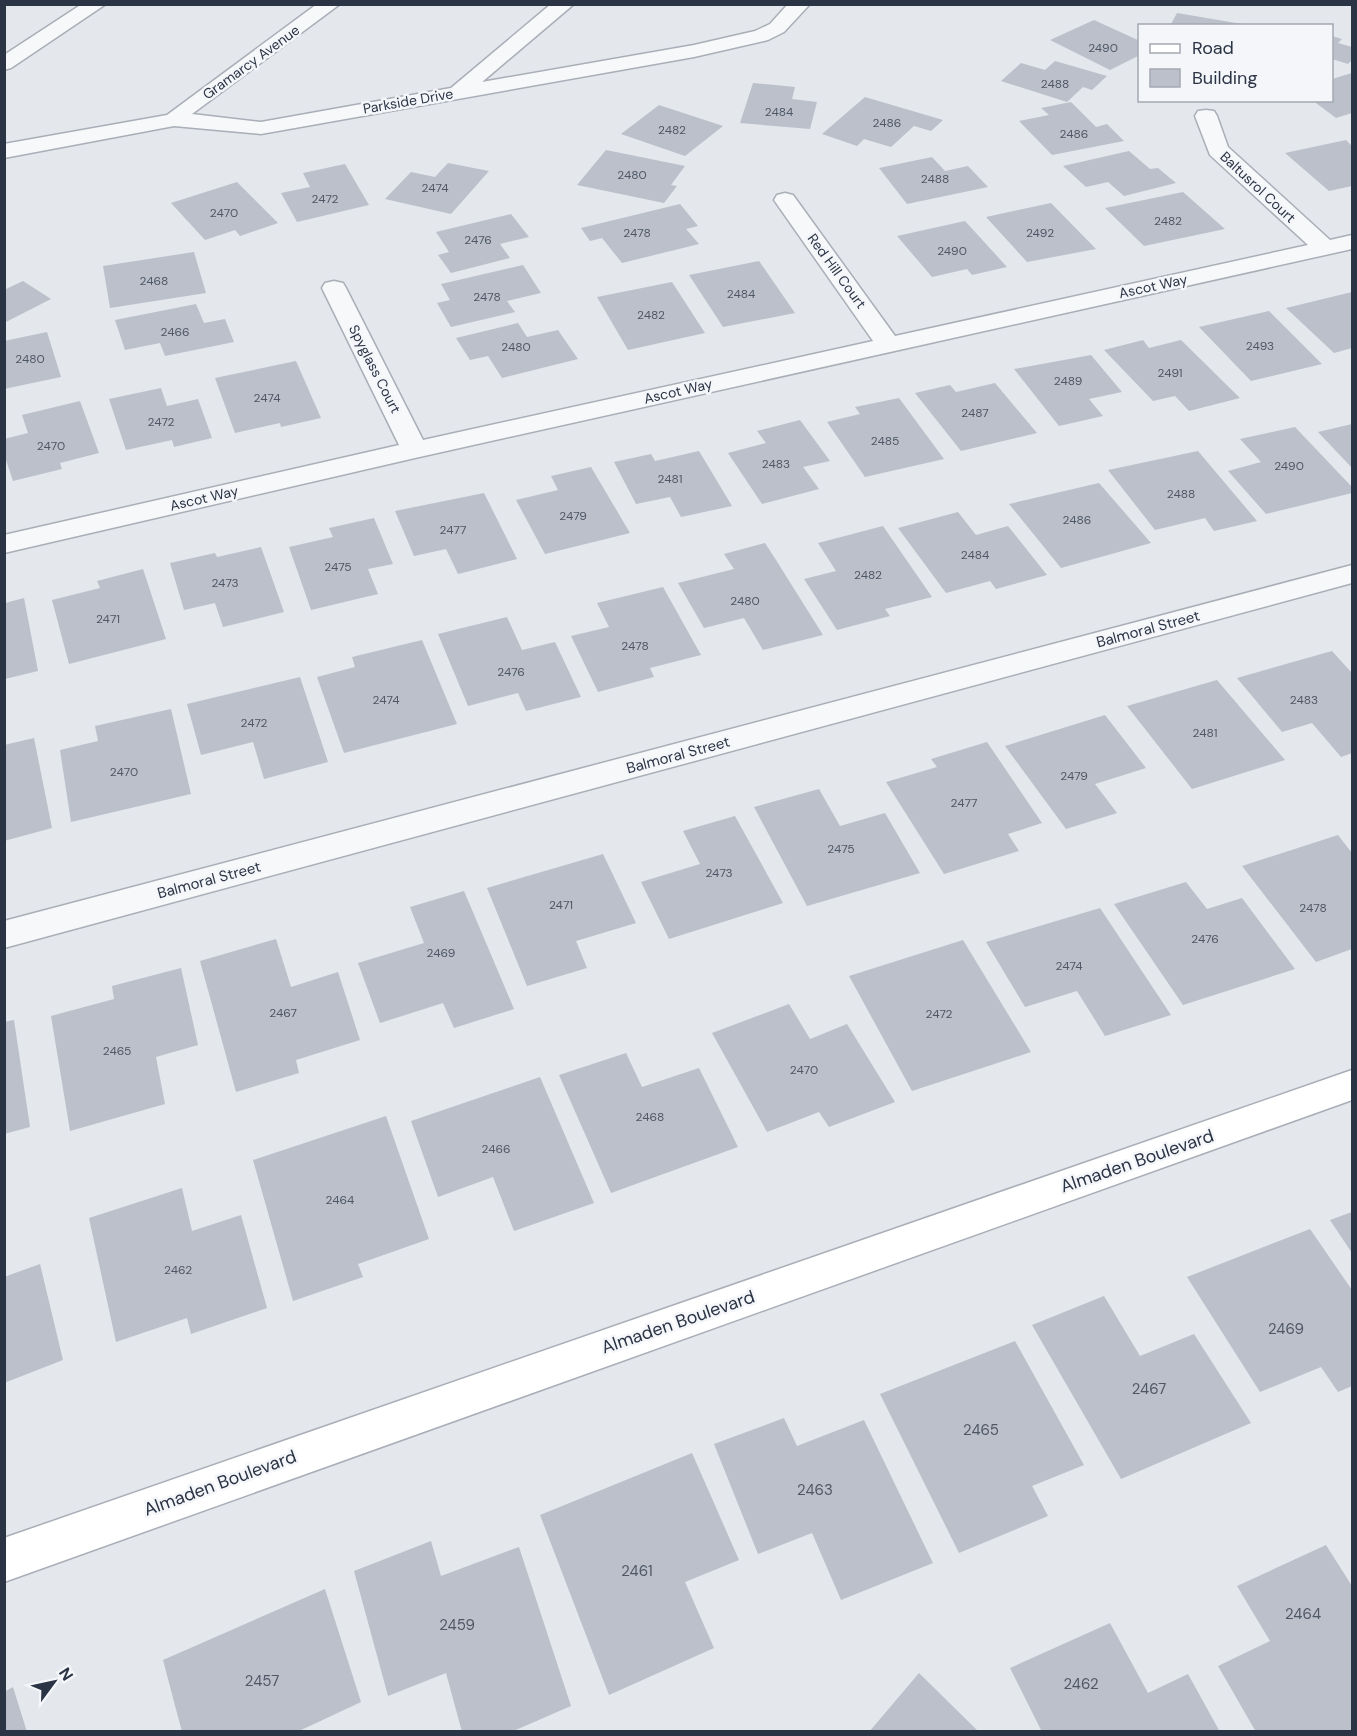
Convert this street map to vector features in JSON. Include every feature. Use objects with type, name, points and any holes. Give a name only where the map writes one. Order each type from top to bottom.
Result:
[{"type":"street","points":[[4,64],[96,4]]},
{"type":"street","name":"Gramarcy Avenue","points":[[174,120],[330,4]]},
{"type":"street","points":[[457,92],[564,4]]},
{"type":"street","name":"Parkside Drive","points":[[4,151],[174,120],[200,120],[234,128],[261,128],[694,51],[761,36],[777,28],[800,4]]},
{"type":"street","name":"Baltusrol Court","points":[[1206,116],[1218,150],[1325,248]]},
{"type":"street","name":"Red Hill Court","points":[[785,200],[872,318],[888,344]]},
{"type":"street","name":"Ascot Way","points":[[4,544],[888,344],[1353,242]]},
{"type":"street","name":"Spyglass Court","points":[[334,288],[415,450]]},
{"type":"street","name":"Balmoral Street","points":[[4,935],[1353,574]]},
{"type":"street","name":"Almaden Boulevard","points":[[4,1560],[1353,1085]]},
{"type":"building","points":[[1177,13],[1242,24],[1171,24]]},
{"type":"building","points":[[1094,20],[1138,40],[1138,56],[1110,70],[1050,40]]},
{"type":"building","points":[[1333,36],[1342,39],[1338,43],[1352,47],[1352,60],[1348,64],[1333,59]]},
{"type":"building","points":[[1055,61],[1107,76],[1092,90],[1083,87],[1067,102],[1001,81],[1021,63],[1045,70]]},
{"type":"building","points":[[1352,73],[1352,113],[1336,118],[1315,102],[1333,102],[1333,79]]},
{"type":"building","points":[[753,83],[795,87],[792,99],[817,102],[810,129],[740,123]]},
{"type":"building","points":[[865,97],[943,120],[931,131],[914,126],[891,147],[864,139],[857,146],[822,134]]},
{"type":"building","points":[[1071,102],[1096,127],[1107,124],[1124,141],[1052,155],[1019,121],[1049,115],[1041,108]]},
{"type":"building","points":[[659,105],[723,126],[685,156],[621,134]]},
{"type":"building","points":[[1346,140],[1352,146],[1352,186],[1329,191],[1285,153]]},
{"type":"building","points":[[606,150],[685,166],[671,185],[677,186],[664,203],[577,185]]},
{"type":"building","points":[[1129,151],[1150,169],[1158,168],[1176,183],[1124,196],[1108,182],[1086,187],[1063,166]]},
{"type":"building","points":[[932,157],[945,171],[968,166],[988,187],[907,204],[879,168]]},
{"type":"building","points":[[448,163],[489,171],[451,214],[385,199],[411,172],[435,177]]},
{"type":"building","points":[[345,164],[369,205],[297,222],[281,193],[310,187],[303,173]]},
{"type":"building","points":[[237,182],[278,223],[240,236],[235,230],[205,240],[171,203]]},
{"type":"building","points":[[1183,192],[1225,229],[1144,246],[1105,208]]},
{"type":"building","points":[[1051,203],[1096,249],[1027,262],[986,217]]},
{"type":"building","points":[[680,204],[698,226],[686,229],[699,244],[622,263],[602,238],[590,241],[581,228]]},
{"type":"building","points":[[511,214],[529,237],[500,244],[510,258],[451,273],[438,255],[449,252],[436,232]]},
{"type":"building","points":[[965,221],[1007,267],[972,275],[967,269],[932,277],[897,236]]},
{"type":"building","points":[[194,252],[206,293],[110,308],[103,266]]},
{"type":"building","points":[[759,261],[795,313],[723,327],[689,275]]},
{"type":"building","points":[[523,265],[541,293],[507,301],[515,312],[451,327],[437,303],[450,300],[441,284]]},
{"type":"building","points":[[23,281],[51,299],[4,323],[4,290]]},
{"type":"building","points":[[672,282],[705,333],[628,350],[597,297]]},
{"type":"building","points":[[1352,292],[1352,348],[1334,353],[1286,308]]},
{"type":"building","points":[[196,304],[204,323],[225,319],[234,342],[165,356],[160,343],[125,350],[115,320]]},
{"type":"building","points":[[1269,311],[1322,364],[1251,381],[1199,327]]},
{"type":"building","points":[[518,323],[527,337],[558,330],[578,359],[502,378],[488,356],[470,360],[456,338]]},
{"type":"building","points":[[47,332],[61,377],[4,389],[4,341]]},
{"type":"building","points":[[1143,340],[1149,348],[1181,340],[1240,398],[1189,411],[1175,396],[1153,401],[1104,350]]},
{"type":"building","points":[[1091,355],[1122,392],[1089,399],[1103,416],[1059,426],[1014,369]]},
{"type":"building","points":[[296,361],[321,418],[281,427],[280,423],[235,433],[215,378]]},
{"type":"building","points":[[995,383],[1037,433],[961,451],[915,393],[950,385],[956,392]]},
{"type":"building","points":[[161,388],[167,406],[198,399],[212,438],[174,447],[172,440],[126,450],[109,399]]},
{"type":"building","points":[[899,398],[944,459],[865,477],[827,422],[860,414],[855,407]]},
{"type":"building","points":[[80,401],[99,453],[60,463],[62,469],[13,481],[4,454],[4,439],[28,433],[22,415]]},
{"type":"building","points":[[800,420],[830,461],[803,467],[819,489],[762,504],[728,453],[766,443],[757,431]]},
{"type":"building","points":[[1352,424],[1352,468],[1318,432]]},
{"type":"building","points":[[1295,427],[1352,487],[1352,493],[1266,514],[1228,471],[1261,462],[1240,439]]},
{"type":"building","points":[[699,451],[732,506],[681,517],[670,497],[636,504],[614,462],[651,454],[655,461]]},
{"type":"building","points":[[1198,451],[1257,521],[1214,531],[1205,518],[1155,530],[1108,470]]},
{"type":"building","points":[[591,467],[630,533],[545,554],[516,500],[558,490],[551,476]]},
{"type":"building","points":[[1099,483],[1151,543],[1061,568],[1009,504]]},
{"type":"building","points":[[484,493],[517,559],[458,574],[446,549],[414,556],[395,511]]},
{"type":"building","points":[[958,512],[976,535],[1008,526],[1047,575],[996,589],[990,581],[946,593],[898,528]]},
{"type":"building","points":[[374,518],[393,564],[368,569],[378,594],[311,610],[289,547],[333,537],[329,528]]},
{"type":"building","points":[[883,526],[932,597],[885,609],[890,616],[837,630],[804,579],[836,571],[818,543]]},
{"type":"building","points":[[765,543],[823,635],[763,650],[744,618],[704,628],[678,583],[734,569],[724,554]]},
{"type":"building","points":[[261,547],[284,612],[223,627],[215,603],[184,610],[170,563],[215,553],[217,557]]},
{"type":"building","points":[[143,569],[166,639],[69,664],[52,600],[100,588],[97,581]]},
{"type":"building","points":[[663,587],[701,655],[650,668],[654,677],[598,692],[571,636],[609,627],[597,603]]},
{"type":"building","points":[[24,598],[38,671],[5,679],[5,603]]},
{"type":"building","points":[[507,617],[522,650],[555,642],[581,697],[526,711],[518,693],[468,706],[438,634]]},
{"type":"building","points":[[422,640],[457,724],[344,753],[317,677],[355,667],[352,657]]},
{"type":"building","points":[[1332,651],[1352,673],[1352,753],[1341,757],[1312,723],[1282,732],[1237,678]]},
{"type":"building","points":[[300,677],[328,762],[264,779],[253,742],[201,755],[187,704]]},
{"type":"building","points":[[1217,680],[1285,760],[1192,789],[1127,706]]},
{"type":"building","points":[[171,709],[191,794],[71,822],[60,750],[98,741],[95,726]]},
{"type":"building","points":[[1105,715],[1146,768],[1095,784],[1117,813],[1066,829],[1005,746]]},
{"type":"building","points":[[34,738],[52,828],[4,841],[4,745]]},
{"type":"building","points":[[987,742],[1042,823],[1008,834],[1019,851],[944,874],[886,782],[937,767],[931,759]]},
{"type":"building","points":[[819,789],[840,826],[885,813],[920,873],[807,906],[754,807]]},
{"type":"building","points":[[735,816],[783,903],[669,939],[641,882],[700,864],[683,831]]},
{"type":"building","points":[[1338,835],[1352,853],[1352,949],[1316,962],[1242,866]]},
{"type":"building","points":[[603,854],[636,923],[576,941],[587,968],[527,986],[487,888]]},
{"type":"building","points":[[1186,882],[1207,909],[1242,898],[1295,969],[1183,1005],[1114,904]]},
{"type":"building","points":[[464,891],[514,1009],[454,1028],[443,1003],[380,1023],[358,963],[424,943],[410,907]]},
{"type":"building","points":[[1100,908],[1171,1015],[1105,1036],[1077,991],[1025,1007],[986,942]]},
{"type":"building","points":[[276,939],[291,987],[338,972],[360,1040],[296,1060],[299,1073],[236,1092],[200,961]]},
{"type":"building","points":[[963,940],[1031,1052],[912,1091],[849,976]]},
{"type":"building","points":[[181,968],[198,1045],[156,1057],[165,1104],[70,1131],[51,1016],[114,999],[112,986]]},
{"type":"building","points":[[789,1004],[810,1039],[847,1024],[895,1102],[829,1127],[819,1112],[767,1132],[712,1033]]},
{"type":"building","points":[[14,1020],[30,1127],[4,1134],[4,1022]]},
{"type":"building","points":[[626,1053],[642,1087],[699,1068],[738,1147],[611,1193],[559,1075]]},
{"type":"building","points":[[540,1077],[594,1203],[514,1231],[493,1177],[438,1197],[411,1121]]},
{"type":"building","points":[[386,1116],[429,1239],[358,1264],[363,1277],[293,1301],[253,1160]]},
{"type":"building","points":[[182,1188],[192,1231],[241,1215],[267,1308],[191,1334],[187,1318],[116,1342],[89,1218]]},
{"type":"building","points":[[1352,1212],[1352,1253],[1330,1220]]},
{"type":"building","points":[[1310,1229],[1352,1290],[1352,1386],[1338,1392],[1321,1367],[1260,1392],[1187,1277]]},
{"type":"building","points":[[40,1264],[63,1360],[4,1383],[4,1277]]},
{"type":"building","points":[[1104,1296],[1140,1356],[1194,1334],[1251,1423],[1121,1479],[1032,1325]]},
{"type":"building","points":[[1015,1341],[1084,1465],[1032,1486],[1048,1516],[959,1553],[880,1394]]},
{"type":"building","points":[[784,1418],[797,1446],[864,1420],[933,1563],[841,1600],[812,1533],[758,1554],[714,1444]]},
{"type":"building","points":[[692,1453],[739,1560],[685,1582],[714,1648],[609,1695],[540,1515]]},
{"type":"building","points":[[431,1541],[441,1576],[519,1547],[571,1706],[511,1732],[462,1732],[446,1673],[388,1696],[354,1571]]},
{"type":"building","points":[[1326,1545],[1352,1586],[1352,1732],[1256,1732],[1218,1666],[1270,1641],[1237,1586]]},
{"type":"building","points":[[325,1589],[361,1702],[297,1732],[182,1732],[163,1660]]},
{"type":"building","points":[[1110,1623],[1148,1693],[1188,1674],[1220,1732],[1042,1732],[1010,1668]]},
{"type":"building","points":[[919,1673],[979,1732],[869,1732]]},
{"type":"building","points":[[13,1687],[27,1732],[4,1732],[4,1692]]}]
